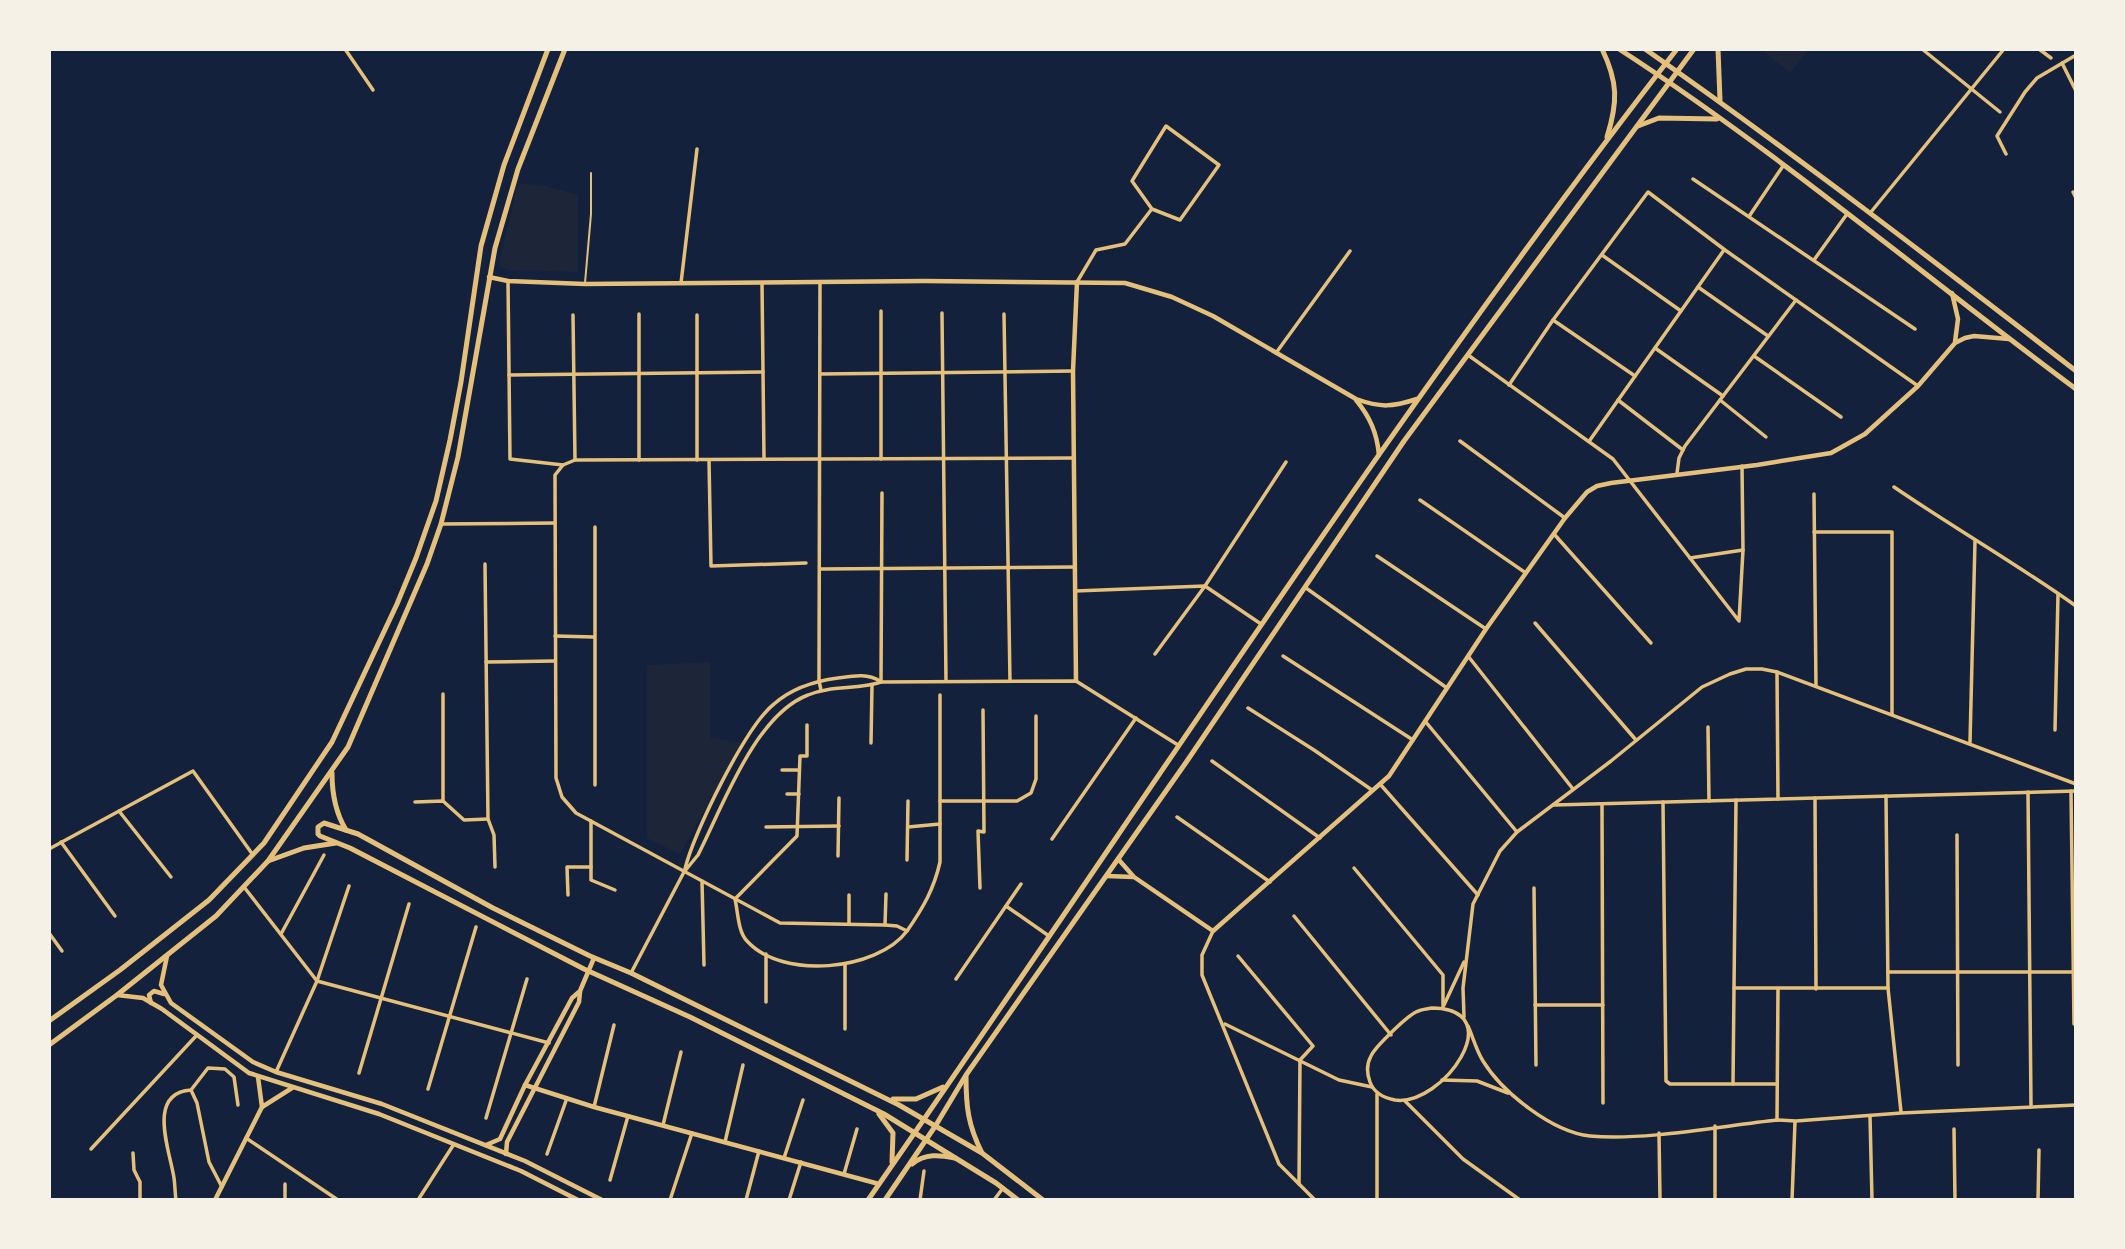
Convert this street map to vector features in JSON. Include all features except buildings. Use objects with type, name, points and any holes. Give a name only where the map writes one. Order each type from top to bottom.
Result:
[{"type":"main road","points":[[49,1021],[209,900],[253,855],[288,810],[332,741],[416,558],[436,500],[450,440],[481,246],[504,165],[548,49]]},
{"type":"main road","points":[[49,1045],[216,916],[268,861],[348,747],[427,564],[440,524],[458,457],[495,248],[518,169],[565,49]]},
{"type":"main road","points":[[1602,49],[1613,71],[1616,94],[1614,114],[1606,140]]},
{"type":"main road","points":[[1619,49],[1783,166],[2076,389]]},
{"type":"main road","points":[[1645,49],[1720,100],[1871,212],[2076,370]]},
{"type":"main road","points":[[868,1200],[1417,399],[1606,140],[1677,49]]},
{"type":"main road","points":[[885,1200],[966,1075],[1119,860],[1404,441],[1693,49]]},
{"type":"main road","points":[[1718,49],[1720,100]]},
{"type":"main road","points":[[1696,102],[1705,90]]},
{"type":"main road","points":[[1638,98],[1650,107]]},
{"type":"main road","points":[[1635,128],[1659,118],[1718,119]]},
{"type":"main road","points":[[332,772],[334,803],[346,830]]},
{"type":"main road","points":[[1018,1200],[927,1138],[874,1109],[690,1017],[590,971],[340,843],[320,836],[318,827],[324,823],[346,830],[493,908],[887,1099],[982,1153],[1043,1200]]},
{"type":"main road","points":[[268,861],[304,848],[340,843]]},
{"type":"main road","points":[[165,935],[176,949]]},
{"type":"main road","points":[[1049,936],[1060,943]]},
{"type":"main road","points":[[625,986],[631,973]]},
{"type":"main road","points":[[966,1075],[967,1115],[982,1153]]},
{"type":"main road","points":[[887,1099],[916,1099],[946,1085]]},
{"type":"main road","points":[[874,1109],[884,1118],[893,1133],[892,1164]]},
{"type":"main road","points":[[906,1168],[916,1160],[934,1155],[957,1158]]},
{"type":"street","points":[[345,49],[373,90]]},
{"type":"street","points":[[1922,49],[2000,112]]},
{"type":"street","points":[[1871,212],[2004,49]]},
{"type":"street","points":[[2039,49],[2051,58]]},
{"type":"street","points":[[2006,154],[1997,136],[2030,87],[2037,78],[2076,55]]},
{"type":"street","points":[[2062,63],[2076,91]]},
{"type":"street","points":[[1166,126],[1219,165],[1180,220],[1152,209],[1132,181],[1166,126]]},
{"type":"street","points":[[681,283],[697,149]]},
{"type":"street","points":[[1750,215],[1783,166]]},
{"type":"street","points":[[1693,178],[1915,329]]},
{"type":"street","points":[[1509,385],[1553,320],[1648,192],[1725,250],[1918,386]]},
{"type":"street","points":[[2073,192],[2076,198]]},
{"type":"street","points":[[1076,681],[1073,372],[1077,282],[1096,250],[1125,244],[1152,209]]},
{"type":"street","points":[[1814,260],[1847,214]]},
{"type":"street","points":[[1590,440],[1725,250]]},
{"type":"street","points":[[1276,353],[1350,251]]},
{"type":"street","points":[[1602,255],[1681,311]]},
{"type":"street","points":[[489,277],[508,281],[585,284],[1125,284],[1172,298],[1213,316],[1356,399],[1389,407],[1417,399]]},
{"type":"street","points":[[508,281],[510,459],[563,465]]},
{"type":"street","points":[[820,282],[821,569],[818,681],[821,690]]},
{"type":"street","points":[[762,283],[764,459]]},
{"type":"street","points":[[1698,287],[1768,336]]},
{"type":"street","points":[[1952,293],[1958,319],[1955,343]]},
{"type":"street","points":[[1677,474],[1683,450],[1796,300]]},
{"type":"street","points":[[881,311],[881,459]]},
{"type":"street","points":[[942,313],[946,681]]},
{"type":"street","points":[[639,314],[639,460]]},
{"type":"street","points":[[1004,314],[1010,681]]},
{"type":"street","points":[[573,315],[575,460]]},
{"type":"street","points":[[697,315],[697,460]]},
{"type":"street","points":[[1553,320],[1635,376]]},
{"type":"street","points":[[1315,1200],[1279,1164],[1202,975],[1202,955],[1213,931],[1388,776],[1486,629],[1587,492],[1597,486],[1831,453],[1865,434],[1918,386],[1955,343],[1974,336],[2009,339]]},
{"type":"street","points":[[1655,348],[1721,398],[1766,437]]},
{"type":"street","points":[[1468,355],[1613,458],[1739,621],[1743,550],[1742,466]]},
{"type":"street","points":[[1754,356],[1841,417]]},
{"type":"street","points":[[509,375],[763,372]]},
{"type":"street","points":[[820,374],[1073,372]]},
{"type":"street","points":[[1356,399],[1372,424],[1378,441],[1379,455]]},
{"type":"street","points":[[1618,400],[1683,450]]},
{"type":"street","points":[[1460,441],[1566,518]]},
{"type":"street","points":[[907,931],[885,925],[780,923],[576,813],[562,797],[556,778],[555,475],[563,465],[575,460],[1074,458]]},
{"type":"street","points":[[709,460],[711,566],[806,563]]},
{"type":"street","points":[[1155,654],[1205,586],[1286,462]]},
{"type":"street","points":[[1894,487],[2076,606]]},
{"type":"street","points":[[881,494],[881,682]]},
{"type":"street","points":[[1814,494],[1816,686]]},
{"type":"street","points":[[1420,500],[1526,573]]},
{"type":"street","points":[[440,524],[555,523]]},
{"type":"street","points":[[595,527],[595,785]]},
{"type":"street","points":[[1814,532],[1892,532],[1892,714]]},
{"type":"street","points":[[1554,534],[1651,643]]},
{"type":"street","points":[[1969,742],[1975,541]]},
{"type":"street","points":[[1690,558],[1743,550]]},
{"type":"street","points":[[1377,556],[1486,629]]},
{"type":"street","points":[[485,564],[488,820],[494,835],[495,867]]},
{"type":"street","points":[[821,569],[1075,567]]},
{"type":"street","points":[[1075,592],[1205,586],[1263,625]]},
{"type":"street","points":[[1305,588],[1447,688]]},
{"type":"street","points":[[2055,730],[2058,594]]},
{"type":"street","points":[[1535,623],[1636,740]]},
{"type":"street","points":[[555,636],[594,636]]},
{"type":"street","points":[[1283,656],[1413,740]]},
{"type":"street","points":[[1468,656],[1574,789]]},
{"type":"street","points":[[486,662],[555,661]]},
{"type":"street","points":[[1510,1094],[1480,1058],[1464,1017],[1463,988],[1473,904],[1500,851],[1517,832],[1702,687],[1746,669],[1777,672],[2076,783]]},
{"type":"street","points":[[1777,672],[1779,799]]},
{"type":"street","points":[[684,872],[689,849],[752,729],[773,704],[801,687],[818,681],[871,675],[881,682]]},
{"type":"street","points":[[631,973],[684,872],[698,855],[760,734],[779,711],[805,695],[821,690],[881,682],[1076,681],[1180,746]]},
{"type":"street","points":[[871,743],[872,685]]},
{"type":"street","points":[[443,694],[443,801]]},
{"type":"street","points":[[735,899],[746,941],[766,954],[805,966],[845,965],[885,951],[900,940],[925,904],[940,862],[940,695]]},
{"type":"street","points":[[1248,708],[1372,791]]},
{"type":"street","points":[[980,888],[978,831],[984,832],[983,710]]},
{"type":"street","points":[[940,801],[1017,801],[1031,793],[1036,779],[1036,716]]},
{"type":"street","points":[[1052,839],[1136,718]]},
{"type":"street","points":[[1425,721],[1517,832]]},
{"type":"street","points":[[735,899],[797,836],[800,756],[807,756],[807,725]]},
{"type":"street","points":[[1708,727],[1709,801]]},
{"type":"street","points":[[1212,761],[1320,838]]},
{"type":"street","points":[[782,770],[799,770]]},
{"type":"street","points":[[49,849],[193,771],[253,855]]},
{"type":"street","points":[[1380,784],[1478,895]]},
{"type":"street","points":[[1552,806],[2074,791],[2074,1024]]},
{"type":"street","points":[[2028,792],[2031,1105]]},
{"type":"street","points":[[787,794],[799,794]]},
{"type":"street","points":[[1886,796],[1888,988],[1901,1113]]},
{"type":"street","points":[[838,856],[839,798]]},
{"type":"street","points":[[1815,798],[1816,989]]},
{"type":"street","points":[[1733,1084],[1736,800]]},
{"type":"street","points":[[415,802],[443,801],[464,820],[488,820]]},
{"type":"street","points":[[907,860],[908,802]]},
{"type":"street","points":[[1663,802],[1665,1081],[1670,1084],[1777,1084]]},
{"type":"street","points":[[1602,804],[1603,1103]]},
{"type":"street","points":[[119,811],[171,877]]},
{"type":"street","points":[[1177,817],[1270,883]]},
{"type":"street","points":[[592,821],[591,880],[615,890]]},
{"type":"street","points":[[908,827],[940,824]]},
{"type":"street","points":[[766,827],[839,826]]},
{"type":"street","points":[[1957,835],[1958,1065]]},
{"type":"street","points":[[61,842],[115,916]]},
{"type":"street","points":[[281,934],[324,855]]},
{"type":"street","points":[[1119,860],[1134,877],[1213,931]]},
{"type":"street","points":[[568,895],[567,867],[591,867]]},
{"type":"street","points":[[1354,869],[1443,975],[1443,1008]]},
{"type":"street","points":[[1107,876],[1134,877]]},
{"type":"street","points":[[702,881],[704,965]]},
{"type":"street","points":[[956,979],[1021,884]]},
{"type":"street","points":[[276,1072],[317,981],[349,886]]},
{"type":"street","points":[[244,887],[317,981],[549,1043]]},
{"type":"street","points":[[1534,888],[1536,1065]]},
{"type":"street","points":[[885,925],[886,894]]},
{"type":"street","points":[[849,895],[849,924]]},
{"type":"street","points":[[359,1073],[409,904]]},
{"type":"street","points":[[1006,906],[1049,936]]},
{"type":"street","points":[[1294,916],[1391,1035]]},
{"type":"street","points":[[428,1089],[475,927]]},
{"type":"street","points":[[49,933],[62,951]]},
{"type":"street","points":[[766,954],[766,1002]]},
{"type":"street","points":[[167,956],[161,985],[171,1003],[243,1055],[276,1072],[383,1104],[486,1145],[602,1200]]},
{"type":"street","points":[[1238,956],[1313,1046],[1300,1060],[1299,1184]]},
{"type":"street","points":[[1443,1008],[1467,956]]},
{"type":"street","points":[[506,1154],[507,1142],[579,1002],[580,991],[594,958]]},
{"type":"street","points":[[845,965],[845,1028]]},
{"type":"street","points":[[1888,972],[2075,972]]},
{"type":"street","points":[[486,1118],[527,979]]},
{"type":"street","points":[[1734,988],[1888,988]]},
{"type":"street","points":[[1777,1120],[1778,989]]},
{"type":"street","points":[[151,1003],[149,995],[154,991],[165,995]]},
{"type":"street","points":[[486,1145],[500,1139],[525,1085],[572,998],[580,991]]},
{"type":"street","points":[[117,995],[143,998],[249,1073],[379,1114],[521,1171],[578,1200]]},
{"type":"street","points":[[1535,1005],[1603,1005]]},
{"type":"street","points":[[1464,1017],[1443,1008],[1417,1011],[1371,1055],[1367,1072],[1372,1087],[1377,1093],[1393,1100],[1417,1098],[1442,1080],[1461,1060],[1468,1044],[1468,1026]]},
{"type":"street","points":[[1223,1023],[1339,1080],[1372,1087]]},
{"type":"street","points":[[594,1107],[614,1024]]},
{"type":"street","points":[[91,1149],[196,1036]]},
{"type":"street","points":[[663,1125],[681,1052]]},
{"type":"street","points":[[725,1142],[743,1065]]},
{"type":"street","points":[[191,1090],[208,1068],[225,1069],[234,1077],[237,1105]]},
{"type":"street","points":[[258,1077],[262,1107]]},
{"type":"street","points":[[1442,1080],[1477,1081],[1510,1094],[1561,1126],[1587,1136],[1659,1133],[1777,1120],[1796,1121],[2031,1105],[2076,1105]]},
{"type":"street","points":[[525,1085],[594,1107],[879,1184]]},
{"type":"street","points":[[215,1200],[262,1107],[292,1088]]},
{"type":"street","points":[[326,1098],[329,1088]]},
{"type":"street","points":[[176,1200],[175,1179],[162,1115],[168,1101],[181,1090],[191,1090]]},
{"type":"street","points":[[191,1090],[197,1103],[209,1162],[222,1187]]},
{"type":"street","points":[[1377,1093],[1377,1200]]},
{"type":"street","points":[[547,1154],[567,1098]]},
{"type":"street","points":[[783,1158],[803,1100]]},
{"type":"street","points":[[1405,1101],[1463,1160],[1520,1200]]},
{"type":"street","points":[[610,1180],[628,1116]]},
{"type":"street","points":[[1870,1116],[1872,1200]]},
{"type":"street","points":[[1792,1200],[1796,1121]]},
{"type":"street","points":[[1715,1126],[1715,1200]]},
{"type":"street","points":[[844,1174],[857,1129]]},
{"type":"street","points":[[1954,1129],[1955,1200]]},
{"type":"street","points":[[670,1200],[692,1133]]},
{"type":"street","points":[[1659,1133],[1660,1200]]},
{"type":"street","points":[[246,1138],[338,1200]]},
{"type":"street","points":[[418,1200],[454,1144]]},
{"type":"street","points":[[2039,1150],[2039,1200]]},
{"type":"street","points":[[746,1200],[759,1151]]},
{"type":"street","points":[[133,1153],[134,1170],[140,1182],[140,1200]]},
{"type":"street","points":[[789,1200],[801,1162]]},
{"type":"street","points":[[920,1200],[924,1171]]},
{"type":"street","points":[[285,1185],[285,1200]]},
{"type":"street","points":[[994,1200],[1003,1188]]},
{"type":"lane","points":[[585,284],[591,214],[591,173]]},
{"type":"shaded area","points":[[1761,49],[1809,49],[1790,73]]},
{"type":"shaded area","points":[[518,183],[545,186],[578,195],[578,272],[511,270],[500,267]]},
{"type":"shaded area","points":[[710,662],[710,738],[742,743],[680,854],[647,838],[647,665]]}]
